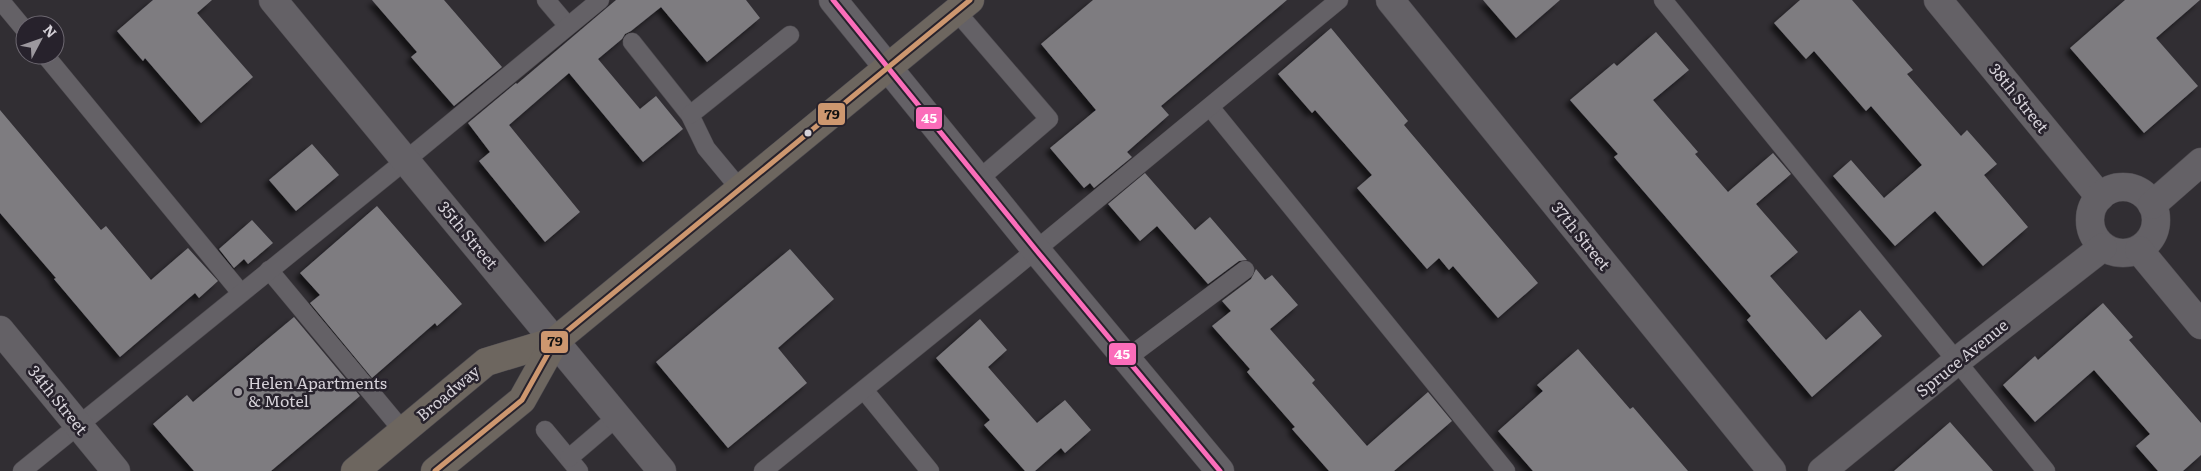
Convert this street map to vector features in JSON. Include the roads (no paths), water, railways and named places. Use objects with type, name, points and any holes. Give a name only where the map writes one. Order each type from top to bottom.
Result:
[{"type":"main road","name":"Broadway","points":[[435,471],[522,400],[555,341],[963,6]]},
{"type":"main road","name":"Broadway","points":[[355,471],[486,362],[555,341]]},
{"type":"street","name":"35th Street","points":[[273,0],[662,471]]},
{"type":"street","points":[[833,0],[1036,250],[1220,471]]},
{"type":"street","name":"37th Street","points":[[1390,0],[1772,471]]},
{"type":"street","name":"38th Street","points":[[1938,0],[2100,197]]},
{"type":"street","points":[[2152,205],[2201,162]]},
{"type":"street","points":[[2128,187],[2146,196],[2152,205],[2156,214],[2154,234],[2148,243],[2139,250],[2121,254],[2103,247],[2091,229],[2090,217],[2093,206],[2108,191],[2128,187]]},
{"type":"street","name":"Spruce Avenue","points":[[1822,471],[1957,361],[2103,247]]},
{"type":"street","points":[[2139,250],[2201,325]]},
{"type":"street","name":"34th Street","points":[[0,330],[116,471]]},
{"type":"lane","points":[[0,0],[15,18]]},
{"type":"lane","points":[[546,0],[568,26]]},
{"type":"lane","points":[[22,471],[600,0]]},
{"type":"lane","points":[[763,471],[1036,250],[1339,0]]},
{"type":"lane","points":[[1663,0],[2046,471]]},
{"type":"lane","points":[[963,6],[1049,119],[979,180]]},
{"type":"lane","points":[[690,115],[790,35]]},
{"type":"lane","points":[[632,42],[690,115],[706,148],[740,189]]},
{"type":"lane","points":[[53,65],[241,293]]},
{"type":"lane","points":[[1210,107],[1506,471]]},
{"type":"lane","points":[[269,270],[403,431]]},
{"type":"lane","points":[[1126,359],[1244,270]]},
{"type":"lane","points":[[864,390],[930,471]]},
{"type":"lane","points":[[545,430],[574,465],[617,417]]},
{"type":"place","name":"Helen Apartments & Motel","points":[[238,392]]}]
